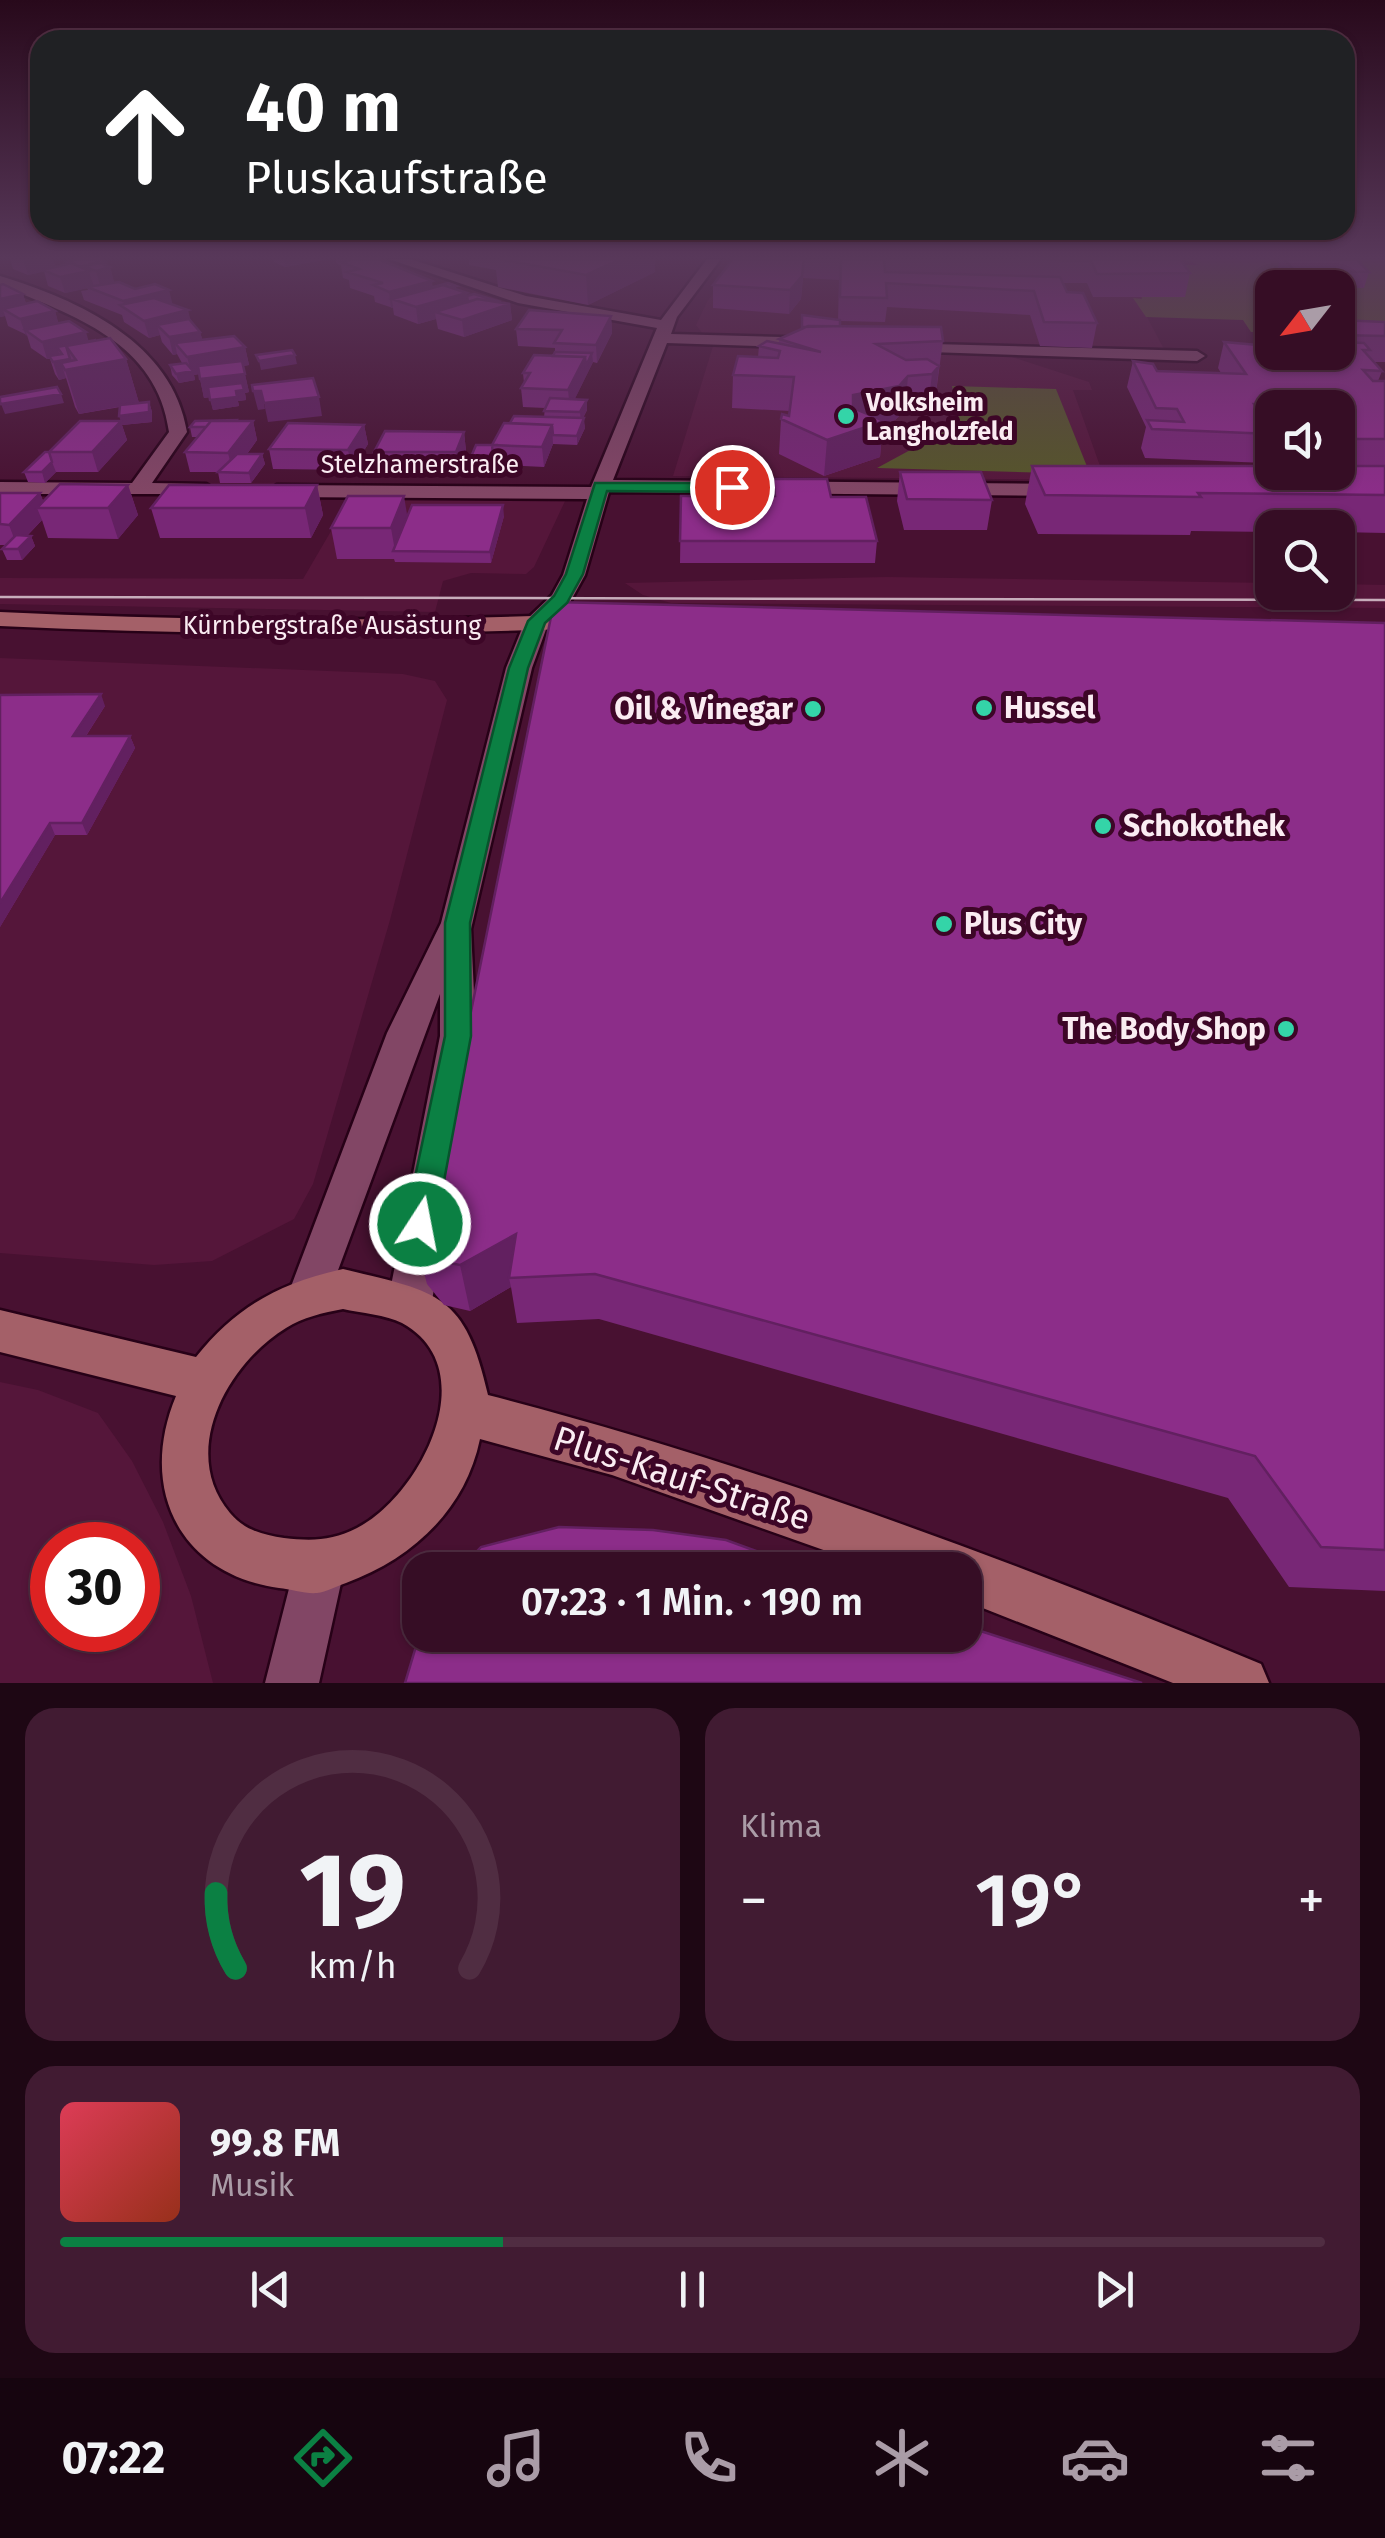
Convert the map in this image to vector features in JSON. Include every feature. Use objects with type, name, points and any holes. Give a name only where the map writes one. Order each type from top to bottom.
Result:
[{"type":"street","points":[[116,338],[168,390],[178,432],[137,490]]},
{"type":"street","points":[[308,1297],[405,1033],[457,923],[519,668],[537,621],[561,599],[574,574],[600,490],[661,338]]},
{"type":"street","points":[[751,338],[837,344]]},
{"type":"street","points":[[877,345],[1198,356]]},
{"type":"street","name":"Stelzhamerstraße","points":[[0,488],[1094,491]]},
{"type":"street","name":"Kürnbergstraße Ausästung","points":[[0,619],[149,626],[418,628],[610,621]]},
{"type":"street","points":[[410,1301],[458,1036],[457,923]]},
{"type":"street","points":[[343,1289],[378,1291],[410,1301],[436,1319],[455,1345],[466,1377],[467,1413],[456,1453],[435,1492],[404,1526],[364,1551],[320,1565],[270,1565],[226,1548],[196,1515],[182,1473],[186,1426],[204,1380],[244,1334],[268,1316],[308,1297],[343,1289]]},
{"type":"street","points":[[0,1331],[204,1380]]},
{"type":"street","name":"Plus-Kauf-Straße","points":[[467,1413],[612,1451],[899,1552]]},
{"type":"street","points":[[292,1683],[320,1565]]},
{"type":"street","points":[[982,1583],[1242,1683]]},
{"type":"shaded area","points":[[799,338],[1158,338],[1165,351]]},
{"type":"shaded area","points":[[714,343],[1003,354],[1089,382],[1092,390],[1073,390],[1105,480],[673,476]]},
{"type":"shaded area","points":[[952,386],[1056,389],[1090,474],[877,468],[960,423]]},
{"type":"shaded area","points":[[351,497],[566,499],[534,567],[526,574],[471,573],[443,581],[435,612],[0,604],[0,578],[303,579]]},
{"type":"shaded area","points":[[887,577],[1255,583],[1255,607],[671,603],[643,595],[625,583]]},
{"type":"shaded area","points":[[1355,584],[1385,585],[1385,608],[1355,608]]},
{"type":"shaded area","points":[[0,658],[403,674],[435,681],[447,700],[390,920],[313,1184],[294,1219],[212,1261],[154,1265],[0,1253]]},
{"type":"shaded area","points":[[0,1382],[38,1390],[98,1413],[132,1461],[163,1522],[191,1596],[213,1683],[0,1683]]},
{"type":"building","points":[[110,338],[126,359],[65,370],[61,363],[76,360],[66,346]]},
{"type":"building","points":[[236,338],[245,347],[187,357],[175,343]]},
{"type":"building","points":[[557,338],[600,338],[596,345],[554,343]]},
{"type":"building","points":[[943,338],[943,341],[876,344],[906,360],[927,359],[939,366],[932,374],[908,376],[899,386],[853,395],[853,408],[884,421],[827,440],[781,419],[782,414],[789,416],[794,377],[733,375],[738,356],[778,358],[780,351],[759,346],[767,341],[821,352],[779,339]]},
{"type":"building","points":[[96,340],[66,346],[70,359],[53,362],[49,356],[62,354],[57,347]]},
{"type":"building","points":[[1224,342],[1255,345],[1255,370],[1355,370],[1355,343],[1364,343],[1370,350],[1363,350],[1382,371],[1363,370],[1373,381],[1385,381],[1385,439],[1355,439],[1355,390],[1255,390],[1255,433],[1152,429],[1147,420],[1184,422],[1177,409],[1156,408],[1133,361],[1153,364],[1157,371],[1246,374]]},
{"type":"building","points":[[292,350],[295,355],[259,361],[256,355]]},
{"type":"building","points":[[555,352],[592,353],[586,366],[585,357],[553,356]]},
{"type":"building","points":[[534,355],[585,357],[568,390],[521,388],[530,373],[523,373]]},
{"type":"building","points":[[242,361],[245,374],[200,379],[198,366]]},
{"type":"building","points":[[186,363],[193,371],[176,374],[170,365]]},
{"type":"building","points":[[313,378],[319,397],[264,403],[261,391],[253,391],[252,385]]},
{"type":"building","points":[[242,383],[244,390],[236,391],[237,397],[210,400],[208,387]]},
{"type":"building","points":[[57,387],[61,394],[0,402],[0,397]]},
{"type":"building","points":[[550,398],[587,400],[580,412],[544,411]]},
{"type":"building","points":[[149,402],[149,412],[119,416],[120,405]]},
{"type":"building","points":[[514,416],[584,418],[577,436],[553,435],[552,425],[510,423]]},
{"type":"building","points":[[236,420],[211,421],[206,427],[190,427],[195,421]]},
{"type":"building","points":[[80,421],[121,421],[92,452],[49,452]]},
{"type":"building","points":[[211,421],[253,421],[228,453],[185,452]]},
{"type":"building","points":[[288,423],[364,425],[348,450],[269,449]]},
{"type":"building","points":[[504,423],[552,425],[542,447],[492,445]]},
{"type":"building","points":[[385,431],[464,432],[456,452],[374,452]]},
{"type":"building","points":[[476,445],[492,445],[493,455],[502,455],[499,464],[468,464]]},
{"type":"building","points":[[49,452],[52,462],[42,472],[24,472]]},
{"type":"building","points":[[237,454],[262,454],[249,473],[218,472]]},
{"type":"building","points":[[1032,466],[1255,466],[1255,490],[1355,490],[1355,466],[1385,466],[1385,495],[1045,495]]},
{"type":"building","points":[[900,472],[981,472],[992,500],[907,499]]},
{"type":"building","points":[[773,479],[827,479],[831,497],[866,497],[877,541],[680,541],[681,496],[775,496]]},
{"type":"building","points":[[60,484],[128,485],[108,508],[37,508]]},
{"type":"building","points":[[169,485],[317,485],[305,508],[151,508]]},
{"type":"building","points":[[0,493],[40,493],[9,525],[0,524]]},
{"type":"building","points":[[348,496],[404,496],[391,528],[331,528]]},
{"type":"building","points":[[412,505],[503,505],[490,552],[393,551]]},
{"type":"building","points":[[16,535],[31,536],[18,549],[2,549]]},
{"type":"building","name":"Plus City","points":[[554,602],[1385,623],[1385,1550],[1321,1547],[1255,1456],[595,1274],[509,1278],[516,1234],[460,1265],[433,1260],[415,1238],[421,1206],[434,1194]]},
{"type":"building","points":[[101,694],[73,736],[130,736],[82,823],[50,823],[0,903],[0,695]]},
{"type":"building","points":[[559,1527],[653,1530],[726,1540],[759,1552],[476,1552],[481,1547]]},
{"type":"building","points":[[982,1631],[1142,1683],[405,1683],[414,1652],[982,1652]]},
{"type":"tram line","points":[[0,597],[1385,600]]},
{"type":"place","name":"Volksheim Langholzfeld","points":[[846,416]]},
{"type":"place","name":"Hussel","points":[[984,708]]},
{"type":"place","name":"Oil & Vinegar","points":[[813,709]]},
{"type":"place","name":"Schokothek","points":[[1103,826]]},
{"type":"place","name":"Plus City","points":[[944,924]]},
{"type":"place","name":"The Body Shop","points":[[1286,1029]]},
{"type":"route","points":[[420,1224],[458,1036],[457,923],[519,668],[537,621],[561,599],[574,574],[600,486],[732,487]]}]
